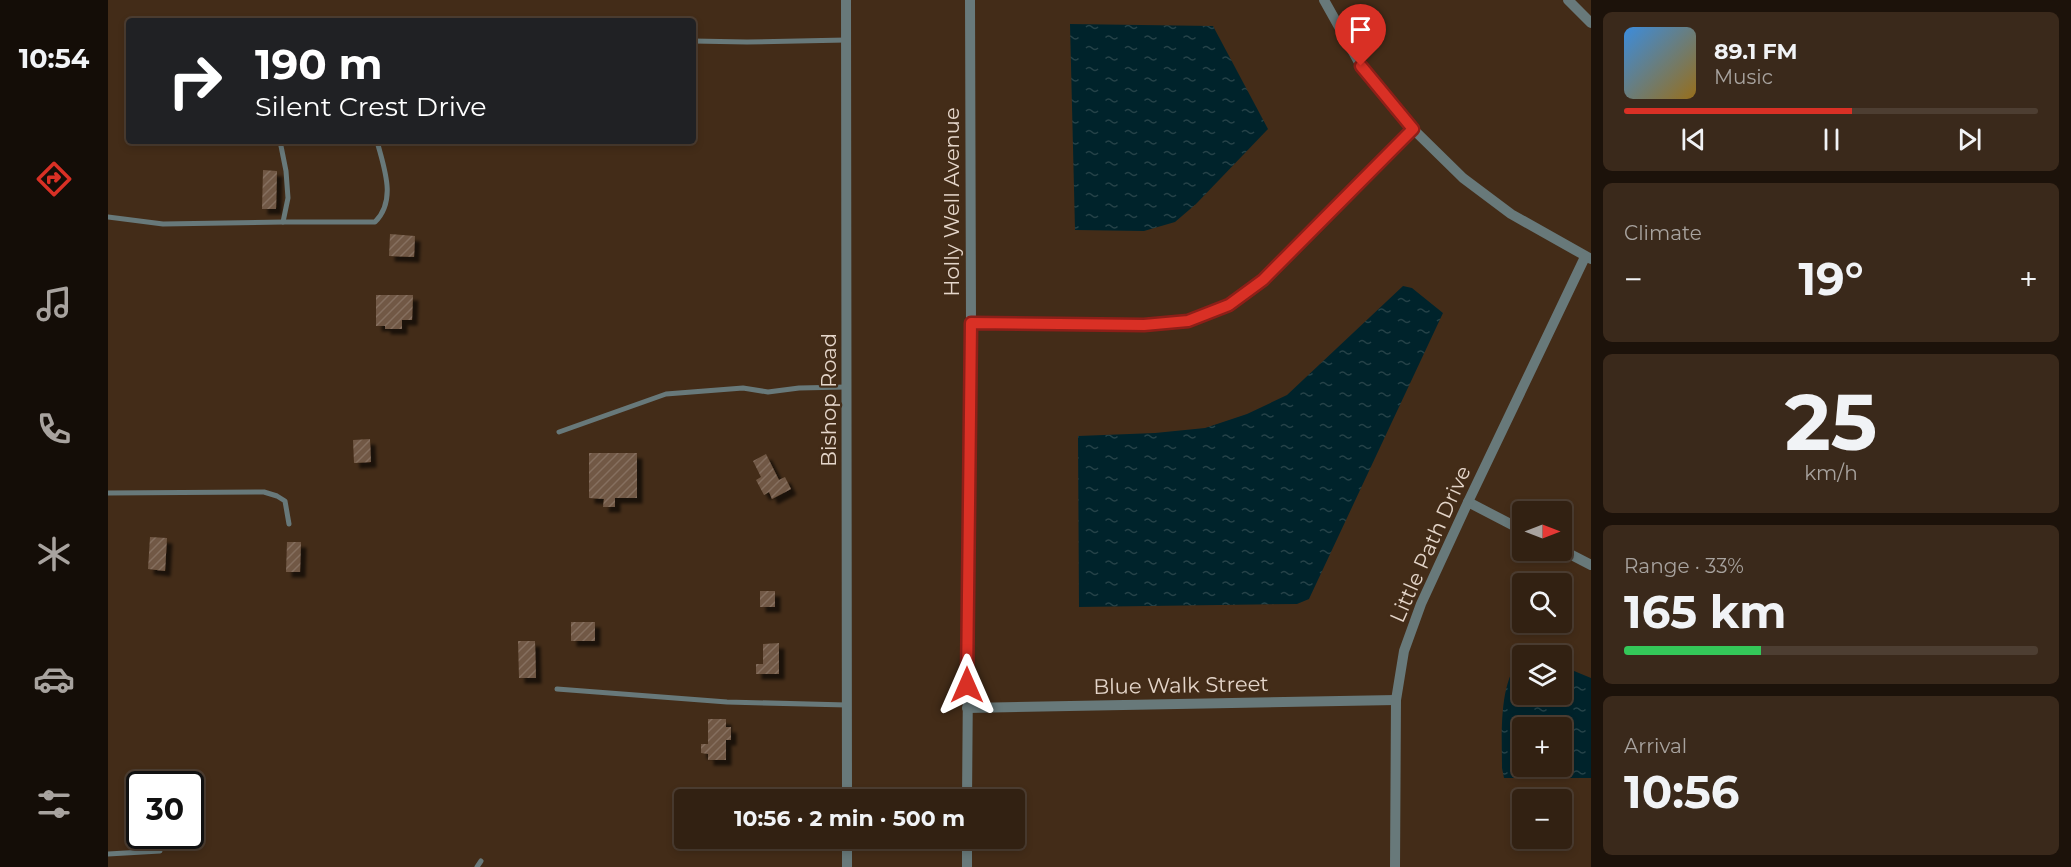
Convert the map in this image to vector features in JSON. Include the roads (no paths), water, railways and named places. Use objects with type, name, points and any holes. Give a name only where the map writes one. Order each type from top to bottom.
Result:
[{"type":"street","name":"Bishop Road","points":[[846,0],[847,789]]},
{"type":"street","name":"Holly Well Avenue","points":[[967,789],[971,323],[970,0]]},
{"type":"street","points":[[1324,0],[1361,66],[1413,129],[1463,178],[1511,214],[1588,258]]},
{"type":"street","points":[[1568,0],[1591,23]]},
{"type":"street","points":[[971,323],[1144,325],[1188,321],[1229,305],[1263,280],[1413,129]]},
{"type":"street","name":"Little Path Drive","points":[[1395,867],[1396,700],[1404,651],[1421,604],[1468,502],[1588,258]]},
{"type":"street","points":[[1468,502],[1512,525]]},
{"type":"street","points":[[1572,555],[1591,565]]},
{"type":"street","name":"Blue Walk Street","points":[[967,708],[1396,700]]},
{"type":"street","points":[[847,849],[847,867]]},
{"type":"street","points":[[967,849],[967,867]]},
{"type":"lane","points":[[696,41],[846,40]]},
{"type":"lane","points":[[281,144],[288,198],[283,222]]},
{"type":"lane","points":[[108,218],[163,224],[283,222],[362,224],[375,222],[382,215],[388,201],[386,174],[378,144]]},
{"type":"lane","points":[[559,432],[666,394],[743,388],[768,392],[799,388],[847,387]]},
{"type":"lane","points":[[108,492],[264,492],[285,501],[289,524]]},
{"type":"lane","points":[[557,689],[728,702],[847,705]]},
{"type":"lane","points":[[108,854],[160,851]]},
{"type":"lane","points":[[477,867],[481,861]]},
{"type":"water","points":[[1070,24],[1213,26],[1268,129],[1196,204],[1175,222],[1144,231],[1075,230]]},
{"type":"water","points":[[1403,286],[1412,288],[1443,313],[1309,599],[1297,604],[1079,607],[1078,436],[1155,433],[1205,428],[1247,414],[1287,395]]},
{"type":"water","points":[[1572,670],[1591,678],[1591,778],[1504,778],[1502,725],[1505,694],[1512,672],[1512,705],[1572,705]]}]
